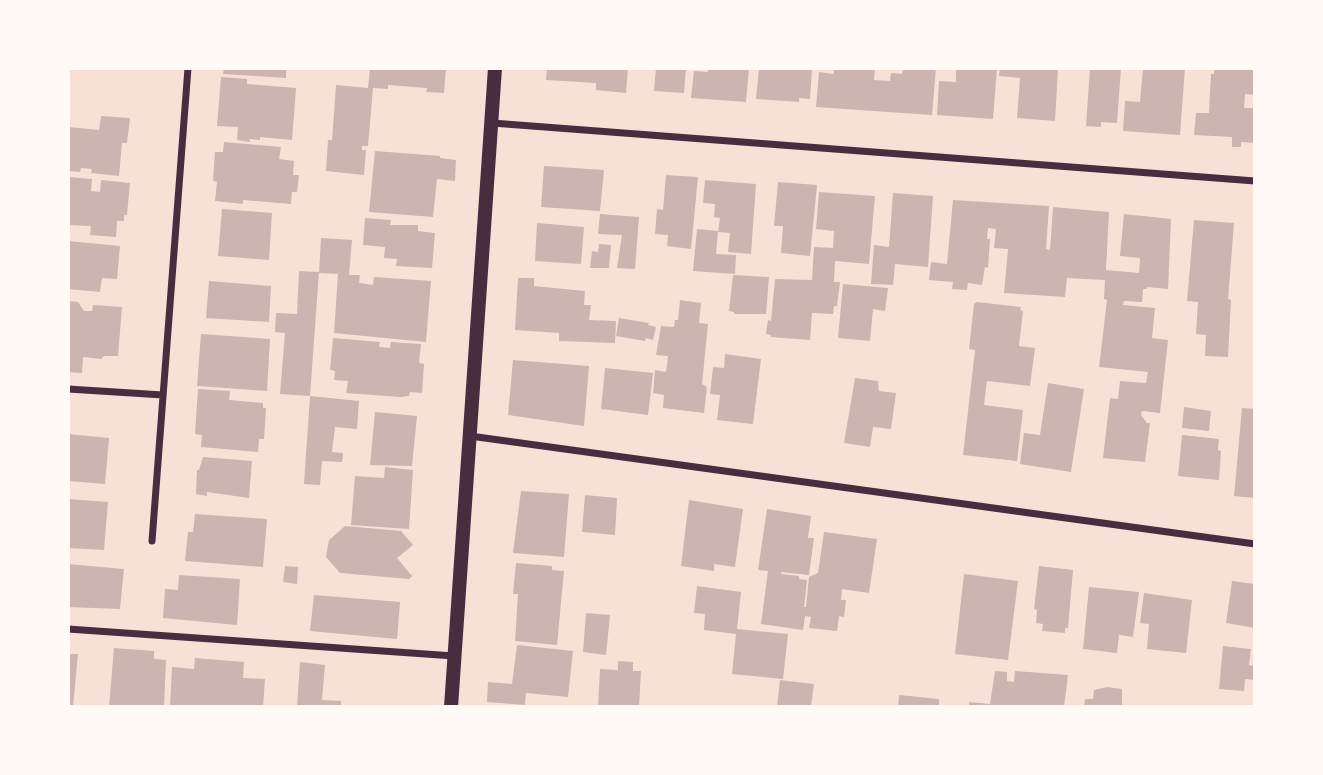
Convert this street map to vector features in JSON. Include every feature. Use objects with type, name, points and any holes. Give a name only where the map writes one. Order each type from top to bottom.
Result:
[{"type":"main road","points":[[451,707],[495,68]]},
{"type":"street","points":[[152,541],[188,68]]},
{"type":"street","points":[[491,122],[1255,181]]},
{"type":"street","points":[[68,389],[163,395]]},
{"type":"street","points":[[470,436],[1255,544]]},
{"type":"street","points":[[68,629],[454,656]]},
{"type":"building","points":[[224,68],[286,68],[286,78],[223,74]]},
{"type":"building","points":[[370,68],[446,68],[444,93],[426,92],[427,88],[388,85],[388,89],[373,88],[368,146],[362,146],[362,150],[366,150],[364,175],[326,171],[328,140],[332,140],[336,85],[368,88]]},
{"type":"building","points":[[547,68],[628,68],[626,93],[596,90],[596,83],[546,80]]},
{"type":"building","points":[[656,68],[686,68],[684,93],[654,91]]},
{"type":"building","points":[[708,68],[749,68],[746,102],[691,98],[694,71],[708,72]]},
{"type":"building","points":[[759,68],[812,68],[810,99],[799,98],[799,102],[756,99]]},
{"type":"building","points":[[834,68],[875,68],[874,80],[890,81],[891,73],[902,74],[903,68],[936,68],[932,115],[816,107],[819,72],[834,74]]},
{"type":"building","points":[[956,68],[997,68],[993,119],[937,115],[939,81],[956,82]]},
{"type":"building","points":[[1000,68],[1058,69],[1055,121],[1017,118],[1020,78],[999,76]]},
{"type":"building","points":[[1090,68],[1121,68],[1117,123],[1101,122],[1101,127],[1086,126]]},
{"type":"building","points":[[1143,68],[1185,68],[1180,135],[1123,131],[1125,101],[1140,102]]},
{"type":"building","points":[[1214,68],[1255,68],[1255,95],[1245,94],[1244,108],[1255,108],[1255,143],[1241,142],[1241,147],[1232,147],[1232,137],[1194,135],[1196,113],[1209,113],[1211,74],[1214,74]]},
{"type":"building","points":[[221,77],[247,79],[247,84],[296,88],[292,140],[260,137],[260,140],[250,139],[250,142],[237,140],[238,127],[217,126]]},
{"type":"building","points":[[101,116],[130,118],[127,143],[122,143],[119,176],[91,173],[92,169],[68,171],[68,127],[99,130]]},
{"type":"building","points":[[224,142],[281,147],[279,159],[294,161],[293,175],[299,175],[297,192],[292,192],[291,204],[243,200],[243,204],[215,201],[215,152],[223,152]]},
{"type":"building","points":[[375,151],[440,156],[456,160],[455,181],[437,179],[433,217],[369,212]]},
{"type":"building","points":[[544,166],[604,170],[600,211],[541,207]]},
{"type":"building","points":[[666,175],[698,177],[691,249],[667,246],[668,235],[655,234],[657,209],[663,210]]},
{"type":"building","points":[[68,177],[92,179],[91,191],[100,192],[101,180],[130,183],[127,215],[124,215],[124,221],[117,221],[116,237],[90,235],[91,226],[68,225]]},
{"type":"building","points":[[705,180],[756,184],[751,254],[728,252],[730,233],[718,232],[720,218],[714,217],[715,204],[703,203]]},
{"type":"building","points":[[778,182],[817,185],[810,256],[781,253],[783,226],[774,226]]},
{"type":"building","points":[[819,192],[875,196],[869,264],[835,261],[834,282],[840,282],[837,306],[834,306],[833,314],[812,313],[810,340],[771,337],[766,334],[768,320],[771,321],[775,279],[812,280],[814,247],[833,248],[834,231],[816,229]]},
{"type":"building","points":[[893,193],[933,196],[928,267],[895,264],[893,285],[871,284],[874,245],[889,247]]},
{"type":"building","points":[[953,200],[1049,206],[1046,249],[1050,250],[1053,207],[1109,212],[1106,270],[1139,273],[1140,258],[1120,256],[1124,214],[1171,219],[1168,289],[1147,287],[1143,289],[1142,302],[1124,301],[1123,305],[1155,308],[1152,338],[1168,340],[1160,413],[1142,411],[1141,415],[1150,423],[1145,462],[1103,458],[1110,398],[1118,399],[1120,381],[1146,383],[1148,372],[1099,367],[1107,300],[1104,299],[1105,280],[1067,278],[1065,297],[1004,293],[1008,249],[994,248],[996,229],[988,228],[988,268],[985,267],[982,285],[968,283],[967,290],[952,289],[953,282],[929,280],[931,262],[947,264]]},
{"type":"building","points":[[222,209],[272,213],[269,260],[218,256]]},
{"type":"building","points":[[600,214],[639,217],[635,269],[617,268],[622,235],[598,234]]},
{"type":"building","points":[[365,218],[391,220],[390,225],[418,225],[418,231],[435,233],[432,268],[396,266],[397,259],[384,258],[385,247],[363,245]]},
{"type":"building","points":[[1194,220],[1234,223],[1228,299],[1231,300],[1228,357],[1205,356],[1206,335],[1196,334],[1198,302],[1187,301]]},
{"type":"building","points":[[537,223],[584,227],[581,264],[535,261]]},
{"type":"building","points":[[697,229],[718,231],[716,254],[736,255],[735,274],[693,271]]},
{"type":"building","points":[[321,238],[352,240],[349,275],[360,275],[359,283],[373,285],[374,277],[431,281],[426,342],[334,333],[338,274],[319,273]]},
{"type":"building","points":[[68,241],[120,246],[117,279],[102,278],[100,292],[68,289]]},
{"type":"building","points":[[599,244],[611,245],[609,268],[590,268],[592,251],[598,252]]},
{"type":"building","points":[[299,271],[319,272],[310,396],[280,394],[285,333],[275,332],[276,313],[297,314]]},
{"type":"building","points":[[733,275],[769,277],[766,314],[734,314],[729,311]]},
{"type":"building","points":[[518,278],[534,278],[534,286],[585,291],[584,305],[591,305],[589,320],[616,321],[615,343],[559,341],[559,333],[515,330]]},
{"type":"building","points":[[209,281],[271,286],[269,322],[206,318]]},
{"type":"building","points":[[843,284],[888,288],[885,311],[873,309],[870,341],[838,338]]},
{"type":"building","points":[[680,300],[701,303],[699,323],[708,324],[702,384],[707,387],[704,413],[663,408],[664,395],[653,393],[655,370],[666,372],[668,356],[656,355],[661,326],[674,327],[675,320],[678,320]]},
{"type":"building","points":[[68,301],[78,302],[84,311],[92,311],[93,305],[122,307],[118,356],[104,356],[101,359],[83,357],[82,373],[68,372]]},
{"type":"building","points":[[977,302],[1021,307],[1020,310],[1023,311],[1019,346],[1035,348],[1030,386],[987,381],[984,405],[1023,410],[1017,461],[963,455],[975,350],[969,349],[974,304]]},
{"type":"building","points":[[619,318],[649,323],[648,325],[656,327],[653,340],[616,336]]},
{"type":"building","points":[[201,334],[270,339],[267,391],[197,386]]},
{"type":"building","points":[[333,338],[380,342],[379,347],[390,348],[391,342],[421,344],[419,363],[424,364],[422,393],[410,392],[409,396],[400,397],[346,393],[348,381],[334,380],[335,371],[330,370]]},
{"type":"building","points":[[725,354],[761,359],[753,424],[717,420],[720,395],[710,394],[713,367],[724,368]]},
{"type":"building","points":[[513,360],[589,366],[584,426],[508,415]]},
{"type":"building","points":[[605,368],[653,373],[648,415],[601,409]]},
{"type":"building","points":[[855,378],[878,381],[879,391],[896,393],[891,429],[873,427],[870,447],[844,443]]},
{"type":"building","points":[[1048,383],[1084,389],[1071,472],[1020,464],[1024,433],[1040,435]]},
{"type":"building","points":[[198,389],[230,391],[229,400],[263,403],[263,408],[266,408],[264,439],[259,439],[258,452],[201,447],[202,435],[195,434]]},
{"type":"building","points":[[310,396],[359,401],[357,429],[335,427],[332,452],[343,453],[342,462],[322,461],[320,485],[304,484]]},
{"type":"building","points":[[1184,407],[1211,411],[1209,431],[1182,428]]},
{"type":"building","points":[[1242,408],[1255,409],[1255,498],[1234,496]]},
{"type":"building","points":[[375,412],[417,416],[412,466],[370,465]]},
{"type":"building","points":[[68,434],[109,438],[105,484],[68,481]]},
{"type":"building","points":[[1182,435],[1219,439],[1219,480],[1178,476]]},
{"type":"building","points":[[203,457],[252,461],[249,498],[207,492],[207,496],[196,494],[197,470]]},
{"type":"building","points":[[385,467],[413,470],[409,529],[351,525],[355,476],[384,478]]},
{"type":"building","points":[[521,491],[569,494],[564,557],[513,553]]},
{"type":"building","points":[[585,495],[617,498],[615,535],[582,532]]},
{"type":"building","points":[[68,499],[108,502],[104,550],[68,548]]},
{"type":"building","points":[[689,500],[743,509],[735,567],[714,564],[714,571],[681,566]]},
{"type":"building","points":[[767,509],[811,516],[808,538],[814,538],[809,575],[781,572],[807,580],[804,607],[809,577],[818,573],[824,532],[877,539],[869,593],[842,589],[841,600],[846,600],[844,617],[839,616],[837,631],[809,628],[811,617],[805,616],[803,630],[761,624],[768,571],[758,570]]},
{"type":"building","points":[[195,514],[267,519],[263,567],[185,561],[188,532],[193,532]]},
{"type":"building","points":[[345,526],[401,531],[413,545],[397,558],[412,576],[409,579],[340,573],[326,557],[329,540]]},
{"type":"building","points":[[516,563],[552,566],[552,570],[564,571],[557,645],[515,641],[518,594],[513,594]]},
{"type":"building","points":[[68,564],[124,569],[120,609],[68,607]]},
{"type":"building","points":[[285,566],[298,567],[297,584],[283,582]]},
{"type":"building","points":[[1039,566],[1073,570],[1068,628],[1065,628],[1065,633],[1042,631],[1043,624],[1036,623],[1037,610],[1034,609]]},
{"type":"building","points":[[964,574],[1018,581],[1008,660],[955,654]]},
{"type":"building","points":[[179,575],[240,579],[237,625],[163,618],[165,589],[178,590]]},
{"type":"building","points":[[1232,581],[1255,584],[1255,628],[1226,623]]},
{"type":"building","points":[[697,586],[741,592],[737,629],[788,634],[783,679],[732,674],[736,634],[704,630],[705,614],[694,613]]},
{"type":"building","points":[[1089,587],[1139,592],[1133,637],[1119,635],[1117,653],[1083,649]]},
{"type":"building","points":[[1144,593],[1192,600],[1186,653],[1147,649],[1149,624],[1140,623]]},
{"type":"building","points":[[314,595],[400,602],[397,639],[310,631]]},
{"type":"building","points":[[586,613],[610,615],[606,655],[583,652]]},
{"type":"building","points":[[517,645],[573,651],[568,697],[526,693],[525,705],[487,702],[488,682],[512,684]]},
{"type":"building","points":[[1223,646],[1251,649],[1249,665],[1255,666],[1255,680],[1245,679],[1244,691],[1219,689]]},
{"type":"building","points":[[114,648],[154,651],[154,659],[166,660],[164,707],[109,707]]},
{"type":"building","points":[[68,654],[78,654],[73,707],[68,707]]},
{"type":"building","points":[[195,658],[244,662],[243,678],[265,679],[263,707],[170,707],[172,667],[194,669]]},
{"type":"building","points":[[618,661],[633,662],[633,671],[641,671],[639,707],[598,707],[600,669],[618,670]]},
{"type":"building","points":[[300,662],[325,665],[322,700],[341,701],[341,707],[297,707]]},
{"type":"building","points":[[995,671],[1007,672],[1007,681],[1014,682],[1015,671],[1068,675],[1064,707],[969,707],[969,702],[990,704]]},
{"type":"building","points":[[780,680],[814,684],[811,707],[777,707]]},
{"type":"building","points":[[1107,687],[1122,689],[1122,707],[1084,707],[1085,699],[1093,699],[1094,690]]},
{"type":"building","points":[[899,695],[939,699],[939,707],[898,707]]}]
